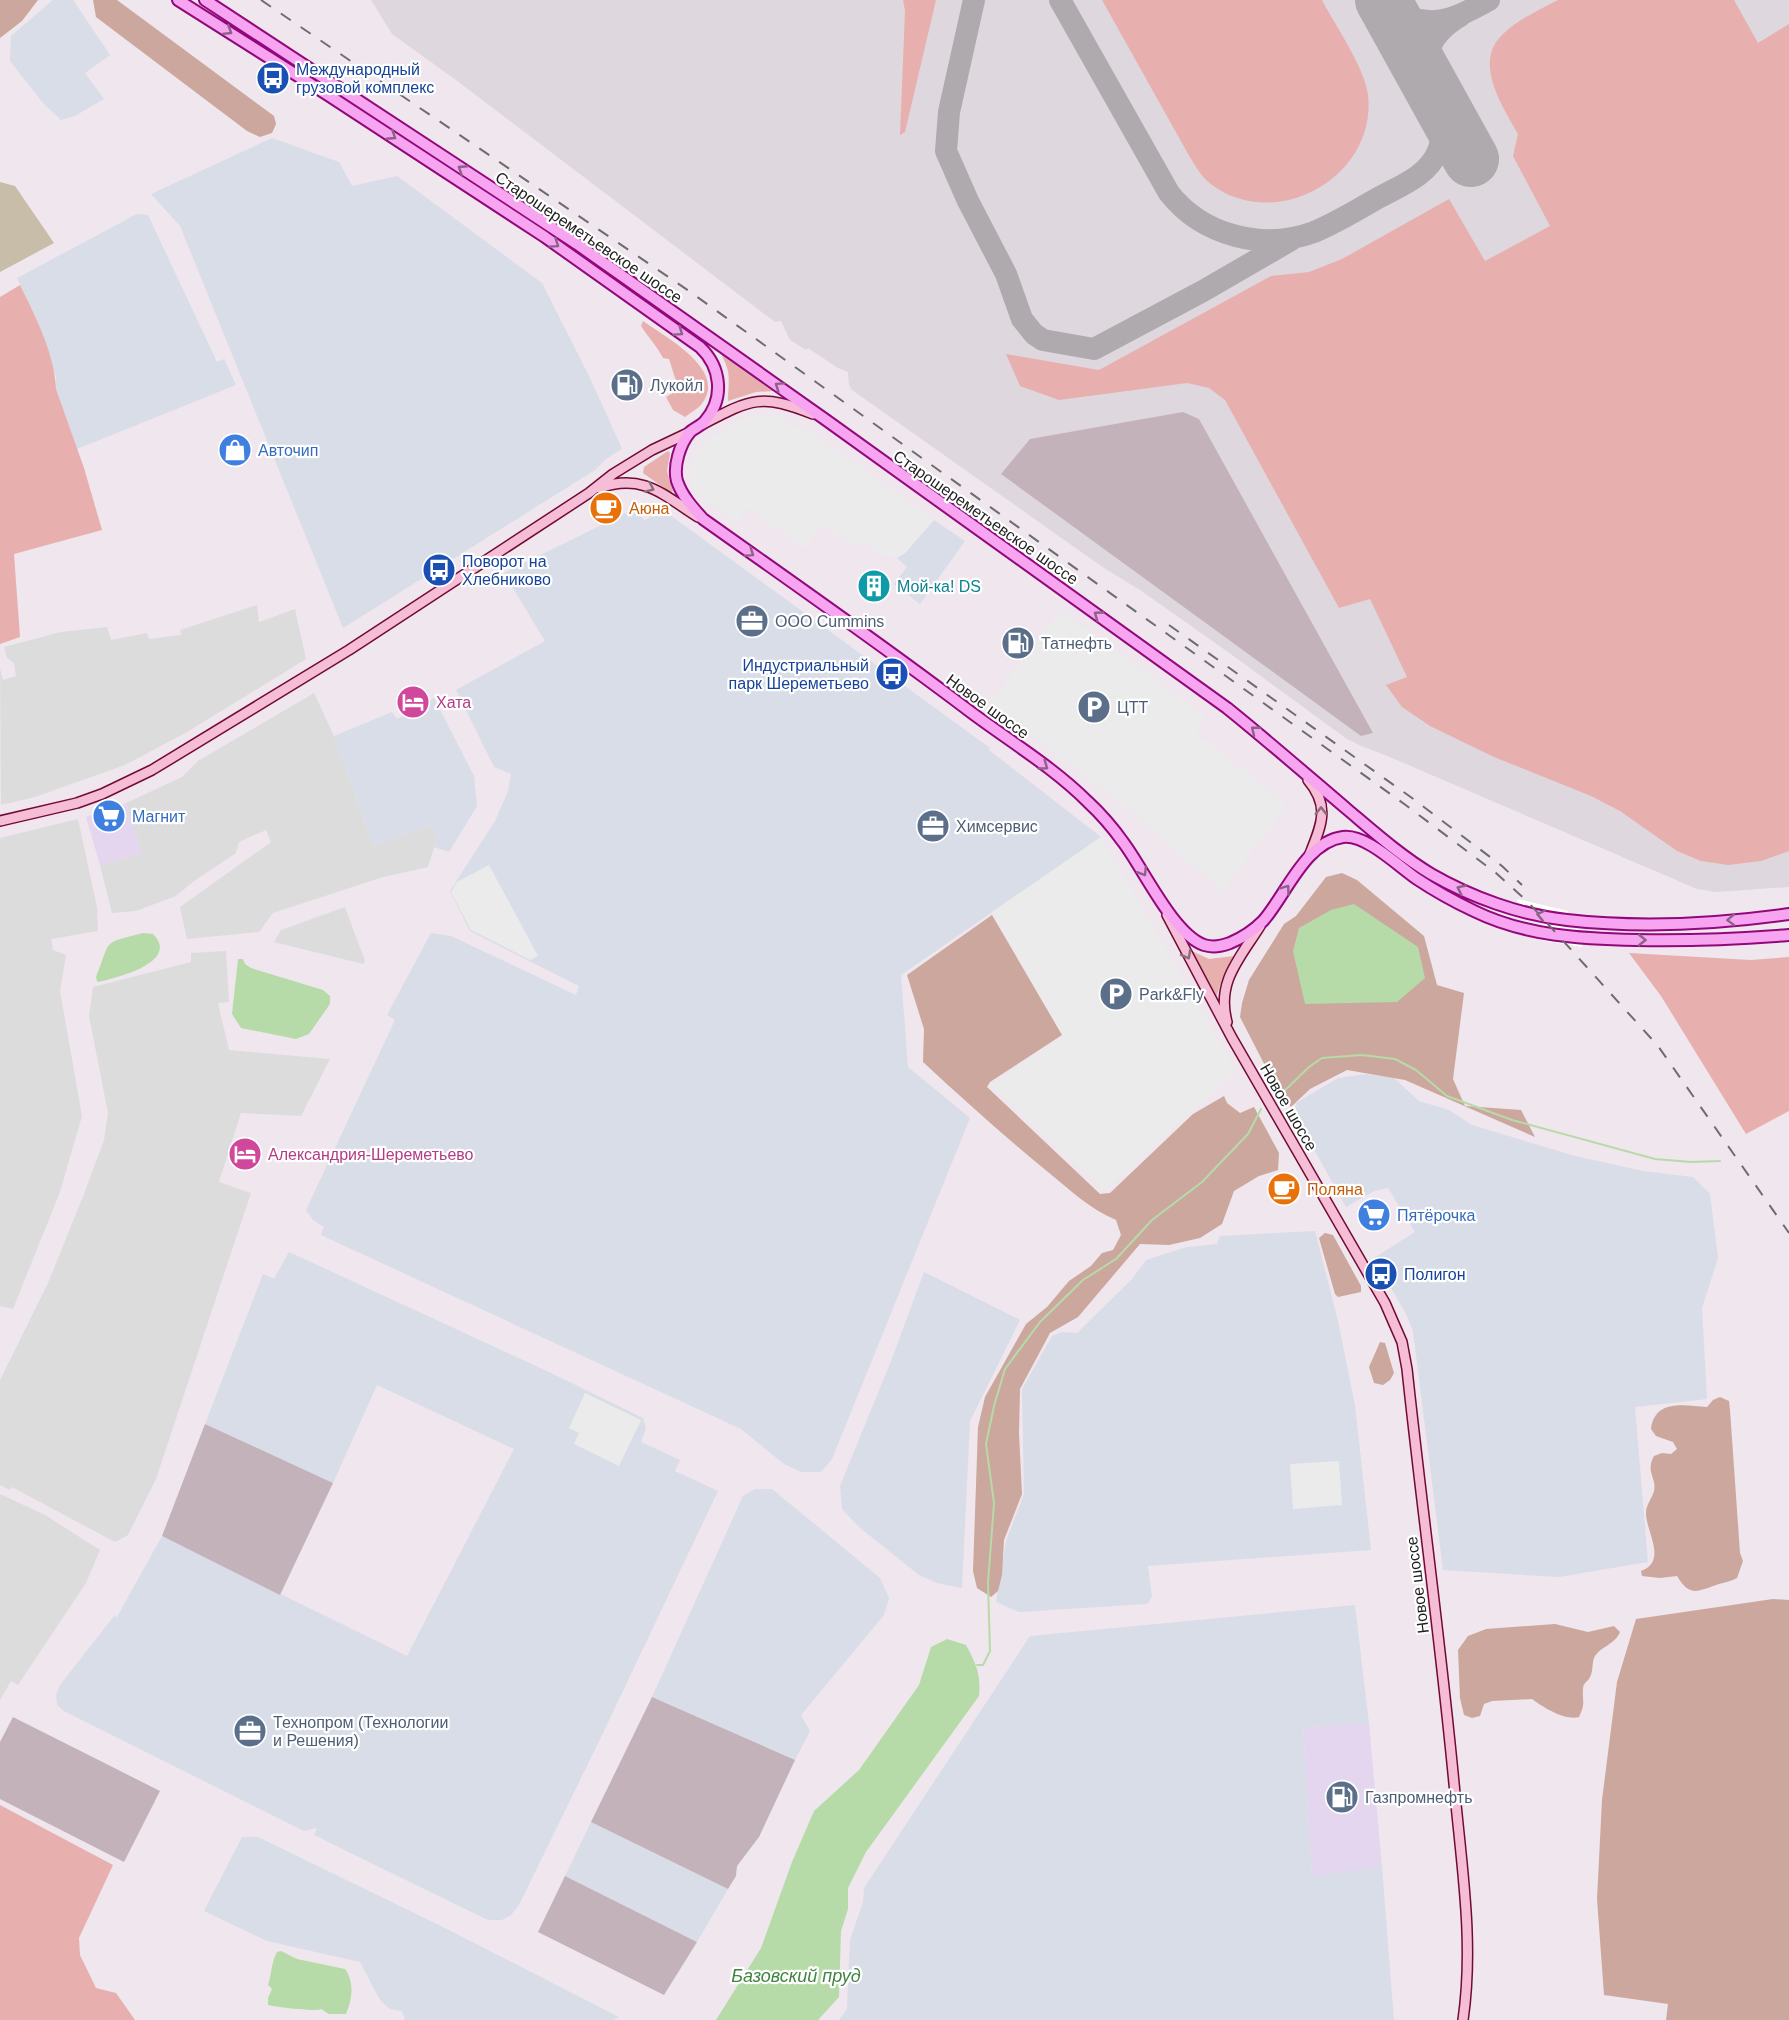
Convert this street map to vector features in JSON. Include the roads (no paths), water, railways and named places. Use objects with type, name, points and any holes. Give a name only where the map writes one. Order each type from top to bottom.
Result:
[{"type":"main road","name":"Старошереметьевское шоссе","points":[[178,0],[328,94],[535,231],[700,347],[714,363],[719,381],[716,404],[703,424]]},
{"type":"main road","name":"Старошереметьевское шоссе","points":[[205,0],[577,244],[826,420],[1227,708],[1281,751],[1375,833],[1429,873],[1462,890],[1516,909],[1567,920],[1656,924],[1753,919],[1789,914]]},
{"type":"main road","points":[[0,821],[78,803],[152,770],[349,650],[594,489],[613,474],[652,450],[734,408],[761,400],[787,404],[826,420]]},
{"type":"main road","name":"Новое шоссе","points":[[690,432],[678,457],[677,480],[687,500],[703,519],[961,704],[1072,788],[1087,800],[1123,842],[1161,902],[1232,1038],[1385,1303],[1402,1342],[1407,1369],[1434,1600],[1463,1873],[1469,1955],[1463,2020]]},
{"type":"main road","points":[[594,489],[613,483],[636,482],[653,488],[703,519]]},
{"type":"main road","points":[[1299,768],[1318,793],[1323,808],[1319,831],[1308,858]]},
{"type":"main road","points":[[1232,1038],[1224,1009],[1223,995],[1231,972],[1263,921],[1308,858],[1325,842],[1341,837],[1351,837],[1372,846],[1414,877],[1477,913],[1540,932],[1583,939],[1691,941],[1789,935]]},
{"type":"main road","points":[[1161,902],[1186,932],[1203,945],[1215,947],[1226,945],[1250,932],[1263,921]]},
{"type":"water","points":[[1354,904],[1418,947],[1425,978],[1397,1002],[1305,1004],[1293,951],[1299,928],[1331,910]]},
{"type":"water","points":[[143,933],[153,934],[159,944],[159,953],[153,960],[131,972],[98,982],[96,977],[109,945],[120,939]]},
{"type":"water","points":[[238,959],[243,959],[245,964],[251,968],[323,990],[330,996],[330,1004],[309,1034],[296,1039],[241,1028],[232,1014]]},
{"type":"water","name":"Базовский пруд","points":[[947,1639],[966,1645],[977,1669],[979,1696],[866,1852],[848,1888],[848,1909],[841,1931],[839,1997],[818,2020],[716,2020],[761,1948],[792,1862],[814,1811],[859,1770],[919,1685],[931,1647]]},
{"type":"water","points":[[281,1951],[297,1959],[345,1969],[352,1992],[346,2014],[329,2014],[321,2009],[304,2010],[268,2005],[272,1989],[268,1985],[273,1964],[277,1952]]},
{"type":"waterway","points":[[1277,1098],[1309,1067],[1322,1058],[1362,1055],[1395,1059],[1416,1070],[1447,1096],[1512,1120],[1655,1159],[1691,1162],[1720,1161]]},
{"type":"waterway","points":[[977,1665],[983,1665],[990,1651],[988,1583],[994,1503],[986,1444],[1005,1369],[1040,1322],[1083,1280],[1116,1259],[1152,1220],[1202,1182],[1248,1134],[1261,1109]]},
{"type":"railway","points":[[261,0],[689,291],[1407,806],[1496,873],[1528,902],[1658,1046],[1789,1233]]},
{"type":"railway","points":[[1169,625],[1412,798],[1502,866],[1522,885]]},
{"type":"place","name":"Международный грузовой комплекс","points":[[273,78]]},
{"type":"place","name":"Лукойл","points":[[627,385]]},
{"type":"place","name":"Авточип","points":[[235,450]]},
{"type":"place","name":"Аюна","points":[[606,508]]},
{"type":"place","name":"Поворот на Хлебниково","points":[[439,570]]},
{"type":"place","name":"Мой-ка! DS","points":[[874,586]]},
{"type":"place","name":"OOO Cummins","points":[[752,621]]},
{"type":"place","name":"Татнефть","points":[[1018,643]]},
{"type":"place","name":"Индустриальный парк Шереметьево","points":[[892,674]]},
{"type":"place","name":"Хата","points":[[413,702]]},
{"type":"place","name":"ЦТТ","points":[[1094,707]]},
{"type":"place","name":"Магнит","points":[[109,816]]},
{"type":"place","name":"Химсервис","points":[[933,826]]},
{"type":"place","name":"Park&Fly","points":[[1116,994]]},
{"type":"place","name":"Александрия-Шереметьево","points":[[245,1154]]},
{"type":"place","name":"Поляна","points":[[1284,1189]]},
{"type":"place","name":"Пятёрочка","points":[[1374,1215]]},
{"type":"place","name":"Полигон","points":[[1381,1274]]},
{"type":"place","name":"Технопром (Технологии и Решения)","points":[[250,1731]]},
{"type":"place","name":"Газпромнефть","points":[[1342,1797]]}]
